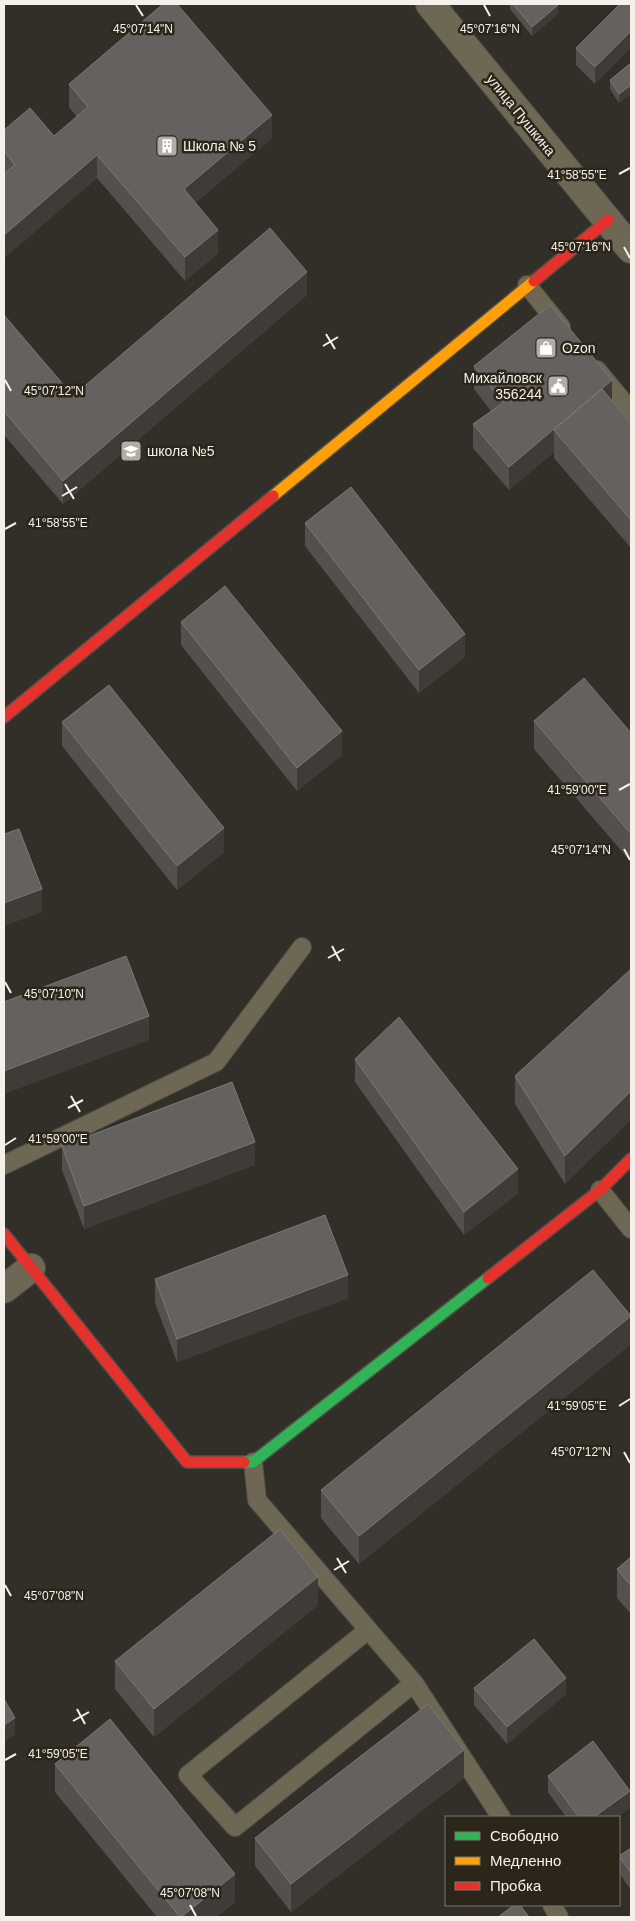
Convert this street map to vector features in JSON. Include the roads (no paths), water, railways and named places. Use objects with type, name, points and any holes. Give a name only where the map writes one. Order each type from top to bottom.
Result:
[{"type":"street","name":"улица Пушкина","points":[[430,4],[631,249]]},
{"type":"street","points":[[4,717],[608,220]]},
{"type":"street","points":[[4,1234],[187,1462],[253,1462],[600,1190],[631,1159]]},
{"type":"street","points":[[4,1289],[31,1268]]},
{"type":"lane","points":[[527,285],[570,337]]},
{"type":"lane","points":[[588,359],[631,411]]},
{"type":"lane","points":[[4,1165],[216,1062],[302,947]]},
{"type":"lane","points":[[600,1190],[631,1230]]},
{"type":"lane","points":[[253,1462],[257,1500],[414,1683],[500,1816]]},
{"type":"lane","points":[[368,1630],[188,1776],[235,1827],[414,1683]]},
{"type":"lane","points":[[553,1906],[559,1917]]},
{"type":"place","name":"Школа № 5","points":[[167,146]]},
{"type":"place","name":"Ozon","points":[[546,348]]},
{"type":"place","name":"Михайловск 356244","points":[[558,386]]},
{"type":"place","name":"школа №5","points":[[131,451]]}]
